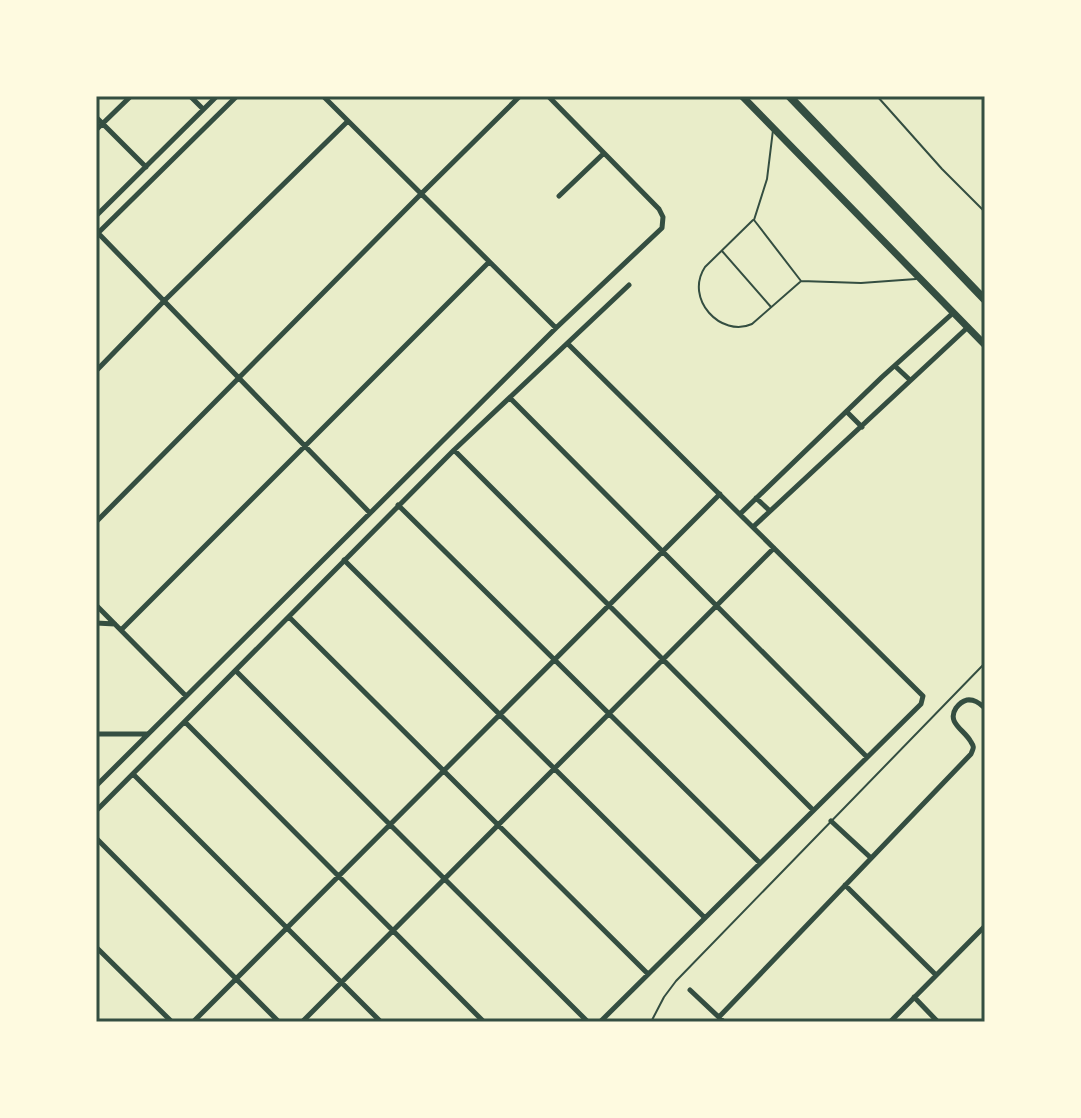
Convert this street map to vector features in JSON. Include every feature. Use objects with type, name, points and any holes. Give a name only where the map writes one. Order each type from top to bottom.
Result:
[{"type":"highway","points":[[789,96],[985,300]]},
{"type":"main road","points":[[742,96],[985,345]]},
{"type":"street","points":[[96,130],[131,96]]},
{"type":"street","points":[[190,96],[204,109]]},
{"type":"street","points":[[96,216],[217,96]]},
{"type":"street","points":[[237,96],[97,234],[370,513]]},
{"type":"street","points":[[323,96],[556,328]]},
{"type":"street","points":[[96,522],[520,96]]},
{"type":"street","points":[[96,786],[556,328],[662,228],[663,217],[659,209],[548,96]]},
{"type":"street","points":[[96,117],[146,167]]},
{"type":"street","points":[[96,371],[348,121]]},
{"type":"street","points":[[559,196],[603,154]]},
{"type":"street","points":[[121,630],[489,262]]},
{"type":"street","points":[[96,811],[398,505],[629,285]]},
{"type":"street","points":[[740,514],[953,313]]},
{"type":"street","points":[[753,527],[968,327]]},
{"type":"street","points":[[568,344],[923,696],[921,704],[600,1022]]},
{"type":"street","points":[[895,366],[910,380]]},
{"type":"street","points":[[510,398],[867,757]]},
{"type":"street","points":[[847,412],[862,427]]},
{"type":"street","points":[[454,450],[813,810]]},
{"type":"street","points":[[193,1022],[720,494]]},
{"type":"street","points":[[756,498],[770,511]]},
{"type":"street","points":[[398,505],[760,863]]},
{"type":"street","points":[[302,1022],[774,548]]},
{"type":"street","points":[[344,560],[705,918]]},
{"type":"street","points":[[96,605],[186,696]]},
{"type":"street","points":[[289,617],[648,974]]},
{"type":"street","points":[[96,623],[115,624]]},
{"type":"street","points":[[236,671],[588,1022]]},
{"type":"street","points":[[690,990],[721,1020],[971,754],[971,742],[955,725],[953,717],[959,705],[971,700],[985,708]]},
{"type":"street","points":[[185,722],[484,1022]]},
{"type":"street","points":[[96,734],[148,734]]},
{"type":"street","points":[[132,774],[381,1022]]},
{"type":"street","points":[[831,821],[871,858]]},
{"type":"street","points":[[96,838],[279,1022]]},
{"type":"street","points":[[845,885],[936,975]]},
{"type":"street","points":[[890,1022],[985,926]]},
{"type":"street","points":[[96,947],[172,1022]]},
{"type":"street","points":[[914,997],[938,1022]]},
{"type":"lane","points":[[877,96],[985,212]]},
{"type":"lane","points":[[773,129],[767,179],[754,220],[699,276],[698,297],[713,317],[738,328],[745,327],[801,281],[861,283],[920,278]]},
{"type":"lane","points":[[754,220],[801,281]]},
{"type":"lane","points":[[722,251],[771,308]]},
{"type":"lane","points":[[651,1022],[676,981],[985,663]]}]
